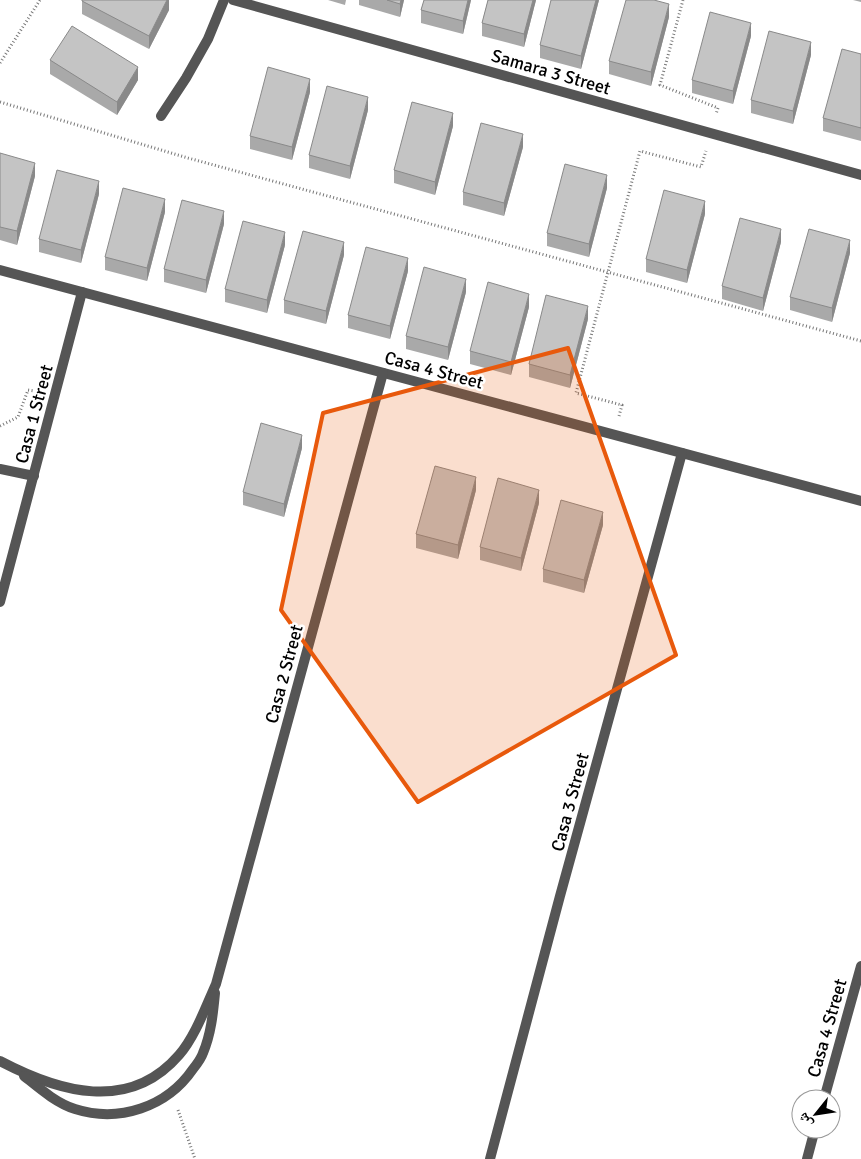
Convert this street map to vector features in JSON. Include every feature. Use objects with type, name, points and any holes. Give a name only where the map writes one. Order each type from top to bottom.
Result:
[{"type":"street","points":[[161,116],[186,78],[208,39],[224,0]]},
{"type":"street","name":"Samara 3 Street","points":[[233,0],[861,175]]},
{"type":"street","name":"Casa 4 Street","points":[[0,270],[861,501]]},
{"type":"street","name":"Casa 1 Street","points":[[0,602],[82,292]]},
{"type":"street","name":"Casa 2 Street","points":[[15,1069],[47,1094],[74,1109],[104,1114],[135,1111],[163,1100],[186,1080],[203,1055],[211,1025],[216,984],[383,373]]},
{"type":"street","name":"Casa 3 Street","points":[[490,1159],[682,453]]},
{"type":"street","points":[[0,469],[34,476]]},
{"type":"street","name":"Casa 4 Street","points":[[827,1089],[861,966]]},
{"type":"street","name":"Casa 2 Street","points":[[0,1061],[15,1069],[75,1090],[104,1093],[133,1087],[158,1074],[180,1055],[195,1030],[216,984]]},
{"type":"street","points":[[807,1159],[812,1139]]},
{"type":"path","points":[[0,63],[40,0]]},
{"type":"path","points":[[615,435],[622,405],[576,393],[640,151],[701,167],[718,108],[660,85],[683,0]]},
{"type":"path","points":[[0,102],[188,158],[861,341]]},
{"type":"path","points":[[0,426],[18,417],[28,390],[55,395]]},
{"type":"path","points":[[172,1093],[195,1159]]},
{"type":"highlighted area","points":[[568,348],[676,655],[418,802],[281,610],[323,413]]},
{"type":"building","points":[[82,0],[167,0],[149,36]]},
{"type":"building","points":[[387,0],[401,0],[400,4]]},
{"type":"building","points":[[424,0],[468,0],[463,21],[421,10]]},
{"type":"building","points":[[488,0],[533,0],[524,34],[482,23]]},
{"type":"building","points":[[551,0],[596,0],[581,56],[540,45]]},
{"type":"building","points":[[626,0],[654,0],[669,4],[651,72],[609,61]]},
{"type":"building","points":[[710,12],[751,23],[733,91],[692,80]]},
{"type":"building","points":[[72,26],[138,67],[117,102],[50,60]]},
{"type":"building","points":[[769,31],[811,42],[793,111],[751,100]]},
{"type":"building","points":[[842,49],[861,54],[861,128],[823,118]]},
{"type":"building","points":[[268,67],[310,79],[292,147],[250,136]]},
{"type":"building","points":[[327,86],[368,97],[350,166],[309,155]]},
{"type":"building","points":[[412,102],[453,113],[435,182],[394,170]]},
{"type":"building","points":[[481,123],[523,134],[504,203],[463,192]]},
{"type":"building","points":[[0,153],[35,163],[17,231],[0,227]]},
{"type":"building","points":[[565,164],[607,175],[589,244],[547,233]]},
{"type":"building","points":[[57,170],[99,181],[81,250],[39,239]]},
{"type":"building","points":[[123,188],[165,199],[147,268],[105,257]]},
{"type":"building","points":[[664,190],[705,201],[687,270],[646,259]]},
{"type":"building","points":[[182,200],[224,211],[206,280],[164,269]]},
{"type":"building","points":[[740,218],[781,229],[763,298],[722,286]]},
{"type":"building","points":[[243,221],[285,232],[267,300],[225,289]]},
{"type":"building","points":[[809,229],[850,240],[832,308],[790,297]]},
{"type":"building","points":[[303,231],[344,242],[326,311],[284,300]]},
{"type":"building","points":[[366,247],[408,258],[390,326],[348,315]]},
{"type":"building","points":[[424,267],[466,279],[448,347],[406,336]]},
{"type":"building","points":[[488,282],[529,294],[511,362],[470,351]]},
{"type":"building","points":[[546,295],[588,306],[570,375],[529,364]]},
{"type":"building","points":[[261,423],[302,435],[284,504],[243,492]]},
{"type":"building","points":[[435,466],[476,477],[458,545],[416,534]]},
{"type":"building","points":[[498,478],[539,490],[521,558],[480,547]]},
{"type":"building","points":[[561,500],[603,512],[584,580],[543,569]]}]
